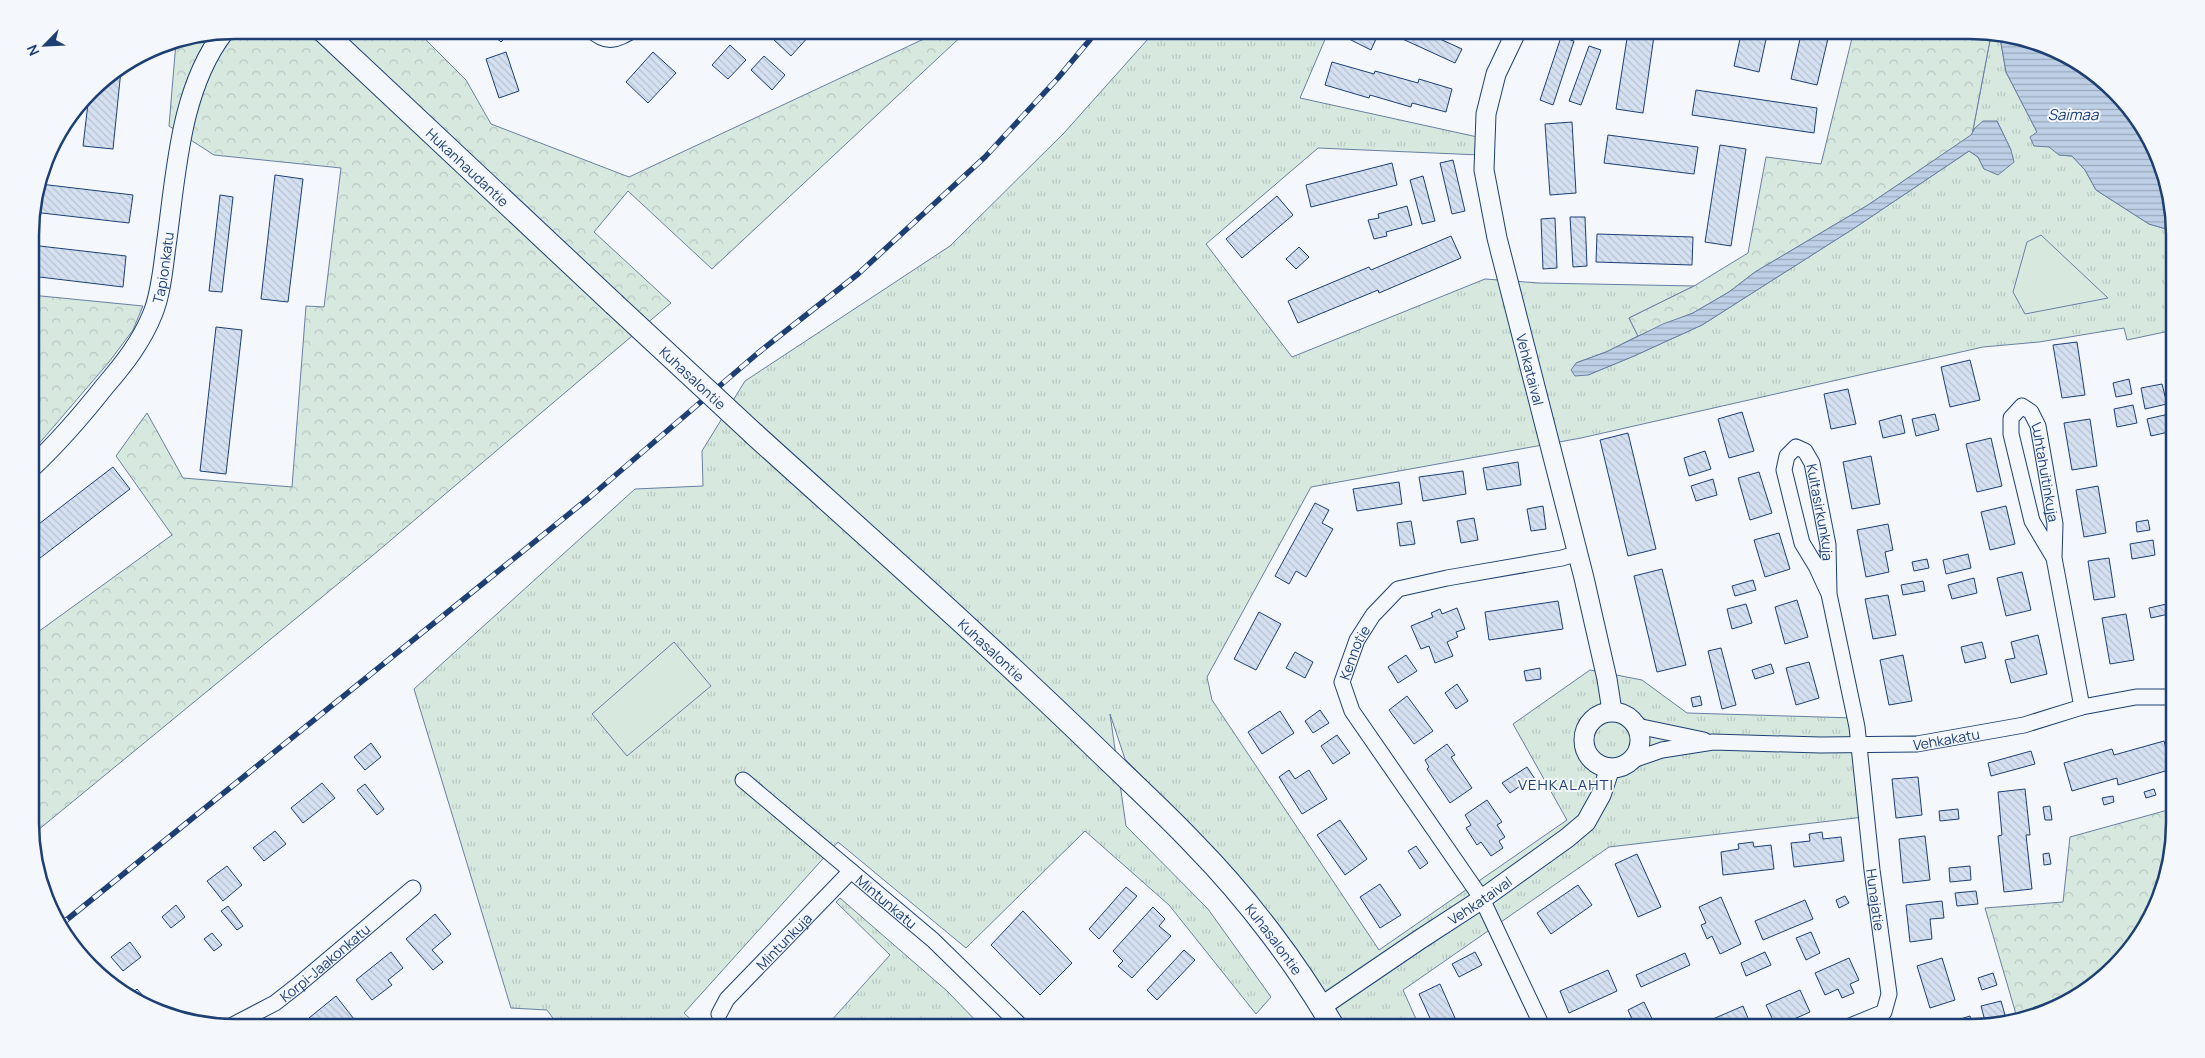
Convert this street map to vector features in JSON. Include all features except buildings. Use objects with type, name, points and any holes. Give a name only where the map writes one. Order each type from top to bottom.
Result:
[{"type":"main road","name":"Hukanhaudantie","points":[[332,39],[614,304]]},
{"type":"main road","name":"Kuhasalontie","points":[[614,304],[754,434],[1023,677],[1195,844],[1235,889],[1322,1006],[1329,1019]]},
{"type":"street","name":"Tapionkatu","points":[[39,461],[59,442],[112,378],[140,341],[153,312],[161,279],[190,103],[197,79],[220,39]]},
{"type":"street","name":"Vehkataival","points":[[1513,39],[1496,74],[1486,114],[1484,170],[1497,238],[1578,553],[1607,679],[1612,711]]},
{"type":"street","name":"Luhtahuitinkuja","points":[[2054,558],[2032,521],[2011,434],[2012,418],[2022,406],[2031,412],[2038,426],[2055,524],[2054,558],[2082,707]]},
{"type":"street","name":"Kultasirkunkuja","points":[[1829,594],[1816,566],[1802,543],[1784,470],[1787,456],[1796,447],[1804,452],[1812,463],[1828,545],[1829,594],[1857,727],[1858,745]]},
{"type":"street","name":"Kennotie","points":[[1482,899],[1352,711],[1342,682],[1357,640],[1373,614],[1398,589],[1446,578],[1562,558],[1578,553]]},
{"type":"street","name":"Vehkakatu","points":[[1633,760],[1662,750],[1713,742],[1858,745],[1917,744],[2024,724],[2082,707],[2136,697],[2166,697]]},
{"type":"street","points":[[1612,711],[1622,713],[1631,718],[1638,726],[1641,737],[1639,750],[1633,760],[1622,766],[1610,768],[1600,765],[1591,759],[1586,749],[1584,738],[1586,728],[1593,719],[1602,713],[1612,711]]},
{"type":"street","name":"Vehkakatu","points":[[1638,726],[1713,742]]},
{"type":"street","name":"Hunajatie","points":[[1858,745],[1889,994],[1884,1012],[1867,1019]]},
{"type":"street","name":"Vehkataival","points":[[1322,1006],[1482,899],[1567,838],[1586,822],[1601,795],[1610,768]]},
{"type":"street","name":"Mintunkatu","points":[[743,780],[933,940],[1014,1019]]},
{"type":"street","name":"Mintunkuja","points":[[719,1014],[727,999],[851,871]]},
{"type":"street","name":"Korpi-Jaakonkatu","points":[[244,1019],[275,1003],[298,986],[413,888]]},
{"type":"street","points":[[1482,899],[1540,1019]]},
{"type":"green space","points":[[222,39],[425,39],[466,80],[491,124],[629,177],[924,39],[958,39],[712,269],[628,191],[594,232],[671,303],[372,556],[39,829],[39,631],[172,535],[116,456],[147,413],[183,478],[292,487],[306,306],[324,307],[341,168],[214,155],[169,126],[176,48]]},
{"type":"green space","points":[[1148,39],[1325,39],[1300,98],[1482,138],[1480,155],[1318,148],[1206,244],[1292,357],[1485,279],[1539,283],[1694,286],[1629,318],[1638,336],[1606,352],[1576,363],[1588,375],[1702,325],[1856,227],[1969,151],[1978,157],[1984,169],[2011,150],[1997,121],[1975,128],[1972,135],[1990,40],[1996,40],[2001,41],[2006,72],[2037,132],[2059,155],[2072,156],[2085,170],[2096,190],[2149,224],[2166,229],[2166,332],[2127,340],[2124,328],[2039,342],[1983,347],[1581,438],[1311,487],[1207,677],[1212,700],[1379,950],[1567,820],[1513,724],[1590,670],[1642,680],[1687,713],[1854,718],[1864,817],[1609,847],[1403,990],[1416,1019],[1341,1019],[1293,944],[1234,870],[1125,759],[1110,714],[1126,826],[1208,909],[1271,997],[1256,1014],[1169,905],[1085,831],[966,948],[838,842],[684,1013],[690,1019],[554,1019],[547,1010],[511,1008],[414,689],[635,489],[703,486],[702,451],[745,381],[950,246],[1064,133]]},
{"type":"green space","points":[[1852,39],[1990,40],[1972,135],[1868,205],[1755,272],[1729,292],[1693,313],[1638,336],[1629,318],[1694,286],[1748,253],[1766,157],[1821,164]]},
{"type":"green space","points":[[2041,235],[2108,298],[2025,314],[2013,292],[2027,242]]},
{"type":"green space","points":[[39,296],[143,306],[133,330],[109,362],[39,444]]},
{"type":"green space","points":[[674,642],[711,686],[627,756],[592,714]]},
{"type":"green space","points":[[2166,810],[2165,849],[2160,874],[2146,910],[2126,943],[2090,979],[2057,999],[2016,1014],[1985,908],[2063,902],[2070,837]]},
{"type":"green space","points":[[840,898],[947,991],[974,1019],[833,1019],[890,955],[836,902]]},
{"type":"water","name":"Saimaa","points":[[2001,41],[2021,45],[2057,59],[2090,79],[2109,96],[2126,115],[2146,148],[2160,184],[2165,209],[2166,229],[2149,224],[2096,190],[2085,170],[2072,156],[2059,155],[2049,147],[2034,146],[2030,137],[2037,132],[2006,72]]},
{"type":"water","points":[[1983,121],[1997,121],[2011,150],[2014,162],[1998,175],[1984,169],[1978,157],[1969,151],[1856,227],[1702,325],[1588,375],[1575,376],[1571,370],[1576,363],[1606,352],[1663,324],[1693,313],[1729,292],[1755,272],[1868,205],[1971,135],[1975,128]]},
{"type":"railway","points":[[65,921],[590,497],[758,353],[858,274],[985,157],[1058,78],[1090,39]]},
{"type":"district","name":"VEHKALAHTI","points":[[1566,784]]}]
